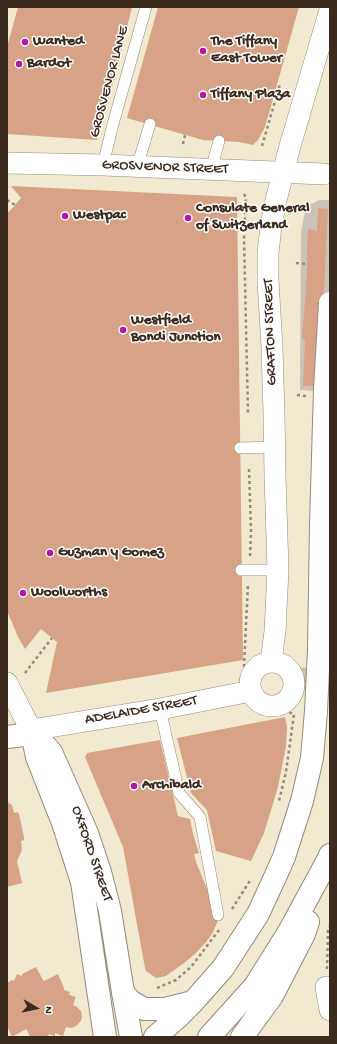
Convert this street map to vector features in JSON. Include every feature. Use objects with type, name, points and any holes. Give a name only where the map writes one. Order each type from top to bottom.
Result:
[{"type":"main road","points":[[155,1037],[193,1002],[223,968],[258,914],[284,857],[302,801],[312,758],[316,711],[319,650],[325,389],[330,303]]},
{"type":"main road","points":[[7,737],[23,735],[31,730]]},
{"type":"main road","name":"OXFORD STREET","points":[[31,730],[51,752],[89,840],[100,872],[110,911],[131,1037]]},
{"type":"main road","name":"OXFORD STREET","points":[[31,730],[37,756],[82,882],[106,1037]]},
{"type":"main road","points":[[209,1037],[255,986],[290,930],[330,857]]},
{"type":"main road","points":[[242,1037],[272,996],[304,934],[330,857]]},
{"type":"main road","points":[[123,992],[130,1001],[144,1009],[165,1009],[193,1002]]},
{"type":"street","name":"GRAFTON STREET","points":[[271,662],[275,632],[278,570],[268,253],[271,226],[283,173],[330,10]]},
{"type":"street","name":"GROSVENOR STREET","points":[[7,163],[103,165],[324,174]]},
{"type":"street","points":[[271,662],[286,666],[291,672],[294,680],[293,692],[289,699],[282,704],[272,707],[265,706],[258,702],[251,691],[250,683],[252,675],[262,664],[271,662]]},
{"type":"street","name":"OXFORD STREET","points":[[7,683],[31,730]]},
{"type":"street","name":"ADELAIDE STREET","points":[[31,730],[160,709],[251,691]]},
{"type":"street","points":[[326,988],[330,1010]]},
{"type":"lane","name":"GROSVENOR LANE","points":[[103,165],[146,7]]},
{"type":"lane","points":[[138,167],[150,124]]},
{"type":"lane","points":[[211,170],[219,141]]},
{"type":"lane","points":[[240,448],[275,447]]},
{"type":"lane","points":[[241,570],[278,570]]},
{"type":"lane","points":[[160,709],[180,793],[200,817],[223,915]]},
{"type":"path","points":[[262,146],[280,84]]},
{"type":"path","points":[[183,144],[185,135]]},
{"type":"path","points":[[244,194],[246,198],[244,238],[248,414]]},
{"type":"path","points":[[7,200],[15,205]]},
{"type":"path","points":[[296,263],[307,264]]},
{"type":"path","points":[[25,673],[52,638]]},
{"type":"path","points":[[272,707],[294,714],[286,772],[278,806]]},
{"type":"path","points":[[223,915],[252,876]]},
{"type":"path","points":[[326,988],[328,932],[330,926]]},
{"type":"path","points":[[156,988],[176,980],[191,967],[220,928]]},
{"type":"shaded area","points":[[319,200],[330,200],[330,392],[300,390],[301,232],[306,207]]},
{"type":"building","points":[[18,7],[132,7],[97,140],[7,134],[7,47]]},
{"type":"building","name":"Tiffany Plaza","points":[[158,7],[299,7],[265,127],[258,140],[253,145],[240,142],[203,140],[127,118]]},
{"type":"building","name":"Westfield Bondi Junction","points":[[11,186],[237,197],[243,660],[46,693],[57,642],[41,629],[25,649],[18,637],[7,611],[7,211],[9,212],[21,198]]},
{"type":"building","points":[[318,208],[328,209],[319,386],[303,386],[305,339],[302,339],[307,274],[308,229],[317,231]]},
{"type":"building","points":[[285,717],[287,727],[286,746],[278,787],[264,833],[251,861],[216,851],[207,810],[191,793],[177,738]]},
{"type":"building","points":[[160,740],[178,816],[190,819],[199,853],[194,854],[196,862],[219,918],[212,934],[195,954],[166,976],[156,978],[146,971],[145,968],[123,847],[85,757],[87,753]]},
{"type":"building","points":[[7,802],[12,805],[14,813],[17,812],[19,814],[24,840],[21,841],[22,850],[17,861],[22,883],[7,887]]},
{"type":"building","points":[[36,967],[44,981],[58,974],[64,990],[70,992],[69,995],[76,997],[73,1005],[81,1011],[81,1021],[72,1028],[66,1027],[63,1036],[55,1033],[55,1036],[49,1034],[46,1037],[30,1037],[26,1029],[12,1037],[7,1026],[7,983],[12,980],[14,981],[17,974],[22,976],[22,974]]},
{"type":"tunnel","points":[[294,680],[330,674]]},
{"type":"place","name":"Wanted","points":[[25,42]]},
{"type":"place","name":"The Tiffany East Tower","points":[[203,51]]},
{"type":"place","name":"Bardot","points":[[19,64]]},
{"type":"place","name":"Tiffany Plaza","points":[[203,95]]},
{"type":"place","name":"Westpac","points":[[65,216]]},
{"type":"place","name":"Consulate General of Switzerland","points":[[188,218]]},
{"type":"place","name":"Westfield Bondi Junction","points":[[123,330]]},
{"type":"place","name":"Guzman y Gomez","points":[[50,553]]},
{"type":"place","name":"Woolworths","points":[[23,593]]},
{"type":"place","name":"Archibald","points":[[134,786]]}]
